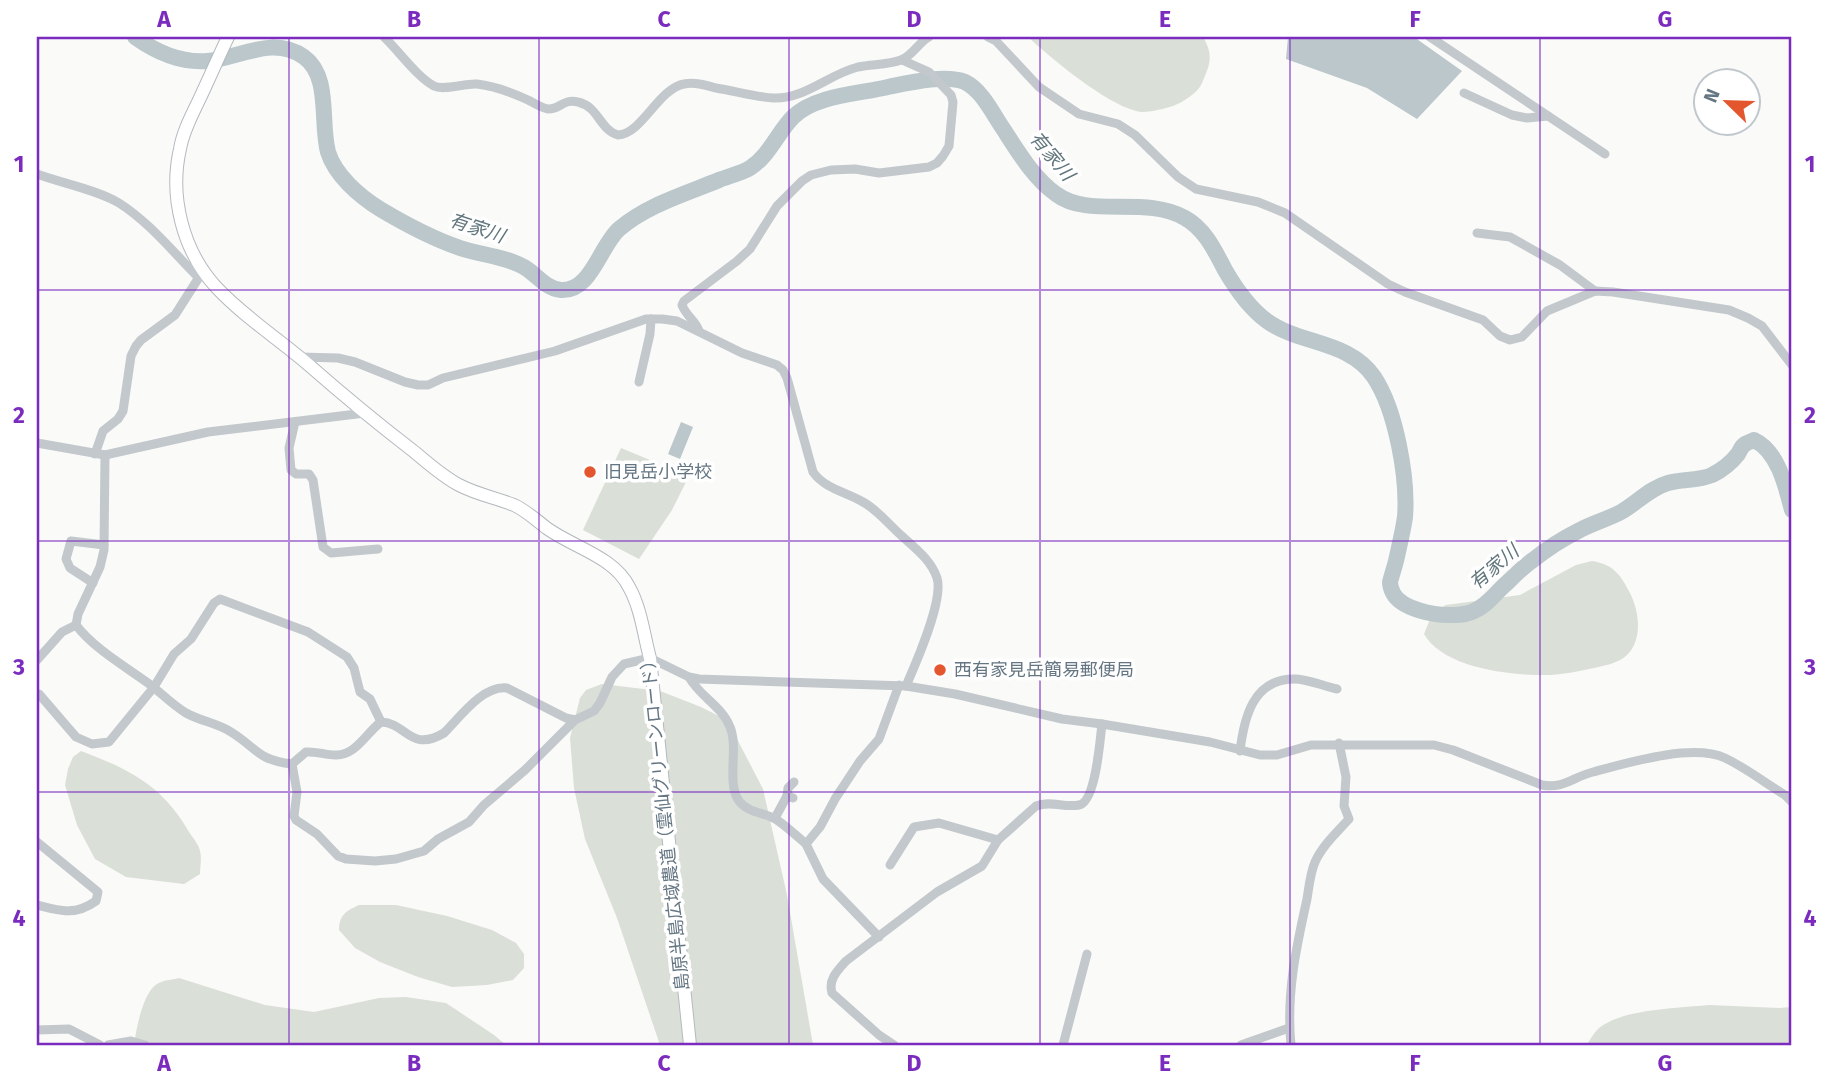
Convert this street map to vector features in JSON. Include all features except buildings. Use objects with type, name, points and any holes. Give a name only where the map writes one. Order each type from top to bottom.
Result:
[{"type":"street","name":"島原半島広域農道（雲仙グリーンロード）","points":[[228,37],[186,129],[180,149],[176,194],[184,231],[201,274],[365,413],[457,484],[526,512],[549,529],[607,563],[620,573],[629,586],[650,659],[690,1045]]},
{"type":"street","points":[[384,37],[434,86],[477,84],[517,96],[546,109],[565,101],[576,101],[593,109],[606,128],[618,135],[630,132],[671,90],[682,84],[703,84],[767,97],[790,97],[834,75],[858,67],[902,60],[935,77],[947,89],[953,102],[949,146],[937,163],[929,167],[879,173],[855,169],[831,170],[811,175],[802,181],[777,206],[750,248],[684,301],[683,309],[697,324],[699,331]]},
{"type":"street","points":[[902,60],[929,37]]},
{"type":"street","points":[[988,37],[996,41],[1039,87],[1079,114],[1118,124],[1135,135],[1178,177],[1196,188],[1258,202],[1285,213],[1388,284],[1483,320],[1500,336],[1510,340],[1522,337],[1547,311],[1595,291],[1613,292],[1729,310],[1762,326],[1792,365]]},
{"type":"street","points":[[1430,37],[1605,154]]},
{"type":"street","points":[[1464,93],[1512,115],[1528,118],[1548,116]]},
{"type":"street","points":[[37,174],[118,202],[201,274],[175,315],[136,346],[131,356],[123,411],[118,419],[103,431],[100,454],[104,545],[100,567],[78,614],[76,625],[105,652],[183,711],[233,733],[267,759],[292,764]]},
{"type":"street","points":[[1477,233],[1510,237],[1560,265],[1595,291]]},
{"type":"street","points":[[639,382],[651,319]]},
{"type":"street","points":[[300,357],[338,358],[405,382],[428,385],[555,351],[651,319],[677,321],[783,370],[813,472],[823,483],[880,512],[926,559],[939,584],[923,646],[879,739],[860,761],[820,827],[806,844]]},
{"type":"street","points":[[37,443],[100,454],[208,432],[365,413]]},
{"type":"street","points":[[295,422],[289,448],[291,470],[296,474],[309,474],[313,480],[323,547],[331,553],[378,549]]},
{"type":"street","points":[[93,583],[70,568],[66,559],[71,541],[104,545]]},
{"type":"street","points":[[37,694],[76,737],[92,744],[109,742],[154,687],[174,654],[191,639],[214,603],[220,599],[308,632],[347,657],[354,667],[360,691],[373,704],[381,723]]},
{"type":"street","points":[[37,660],[62,632],[76,625]]},
{"type":"street","points":[[292,764],[297,792],[295,816],[338,856],[375,861],[396,859],[424,851],[438,839],[469,822],[575,720],[594,711],[612,677],[624,664],[650,659],[699,679],[903,685],[1062,719],[1210,743],[1260,755],[1277,755],[1311,745],[1339,743],[1444,747],[1551,787],[1610,767],[1703,752],[1726,758],[1792,802]]},
{"type":"street","points":[[689,677],[721,712],[730,727],[734,747],[734,789],[737,798],[743,806],[755,813],[775,818],[806,844],[823,879],[879,937]]},
{"type":"street","points":[[1240,751],[1244,725],[1252,705],[1267,686],[1292,679],[1337,689]]},
{"type":"street","points":[[292,764],[306,752],[346,754],[381,723],[394,725],[408,737],[437,737],[484,694],[499,687],[507,688],[575,720]]},
{"type":"street","points":[[894,1045],[832,993],[831,983],[838,971],[846,961],[937,892],[982,866],[998,840],[1036,806],[1042,803],[1078,806],[1085,803],[1089,798],[1097,766],[1102,724]]},
{"type":"street","points":[[1291,1045],[1289,997],[1294,953],[1310,877],[1323,850],[1349,819],[1344,806],[1346,777],[1339,743]]},
{"type":"street","points":[[775,818],[790,797],[788,788],[794,782]]},
{"type":"street","points":[[890,865],[914,827],[939,823],[998,840]]},
{"type":"street","points":[[37,842],[98,892],[96,901],[86,908],[64,912],[37,905]]},
{"type":"street","points":[[1063,1045],[1087,954]]},
{"type":"street","points":[[1241,1045],[1289,1028]]},
{"type":"street","points":[[37,1030],[69,1029],[100,1045]]},
{"type":"street","points":[[108,1045],[131,1041],[145,1045]]},
{"type":"shaded area","points":[[1028,37],[1203,37],[1209,49],[1210,60],[1200,87],[1190,97],[1173,106],[1140,112],[1095,90]]},
{"type":"shaded area","points":[[1288,37],[1414,37],[1462,71],[1417,119],[1367,88],[1286,59]]},
{"type":"shaded area","points":[[681,422],[693,427],[680,459],[668,454]]},
{"type":"shaded area","points":[[621,448],[686,475],[687,480],[672,510],[639,559],[583,530]]},
{"type":"shaded area","points":[[1592,561],[1616,571],[1636,608],[1638,632],[1633,648],[1615,662],[1551,675],[1500,672],[1463,663],[1447,655],[1434,646],[1424,634],[1433,612],[1446,605],[1520,595],[1576,565]]},
{"type":"shaded area","points":[[602,684],[660,691],[719,716],[735,735],[763,789],[787,895],[813,1045],[660,1045],[617,918],[585,839],[574,788],[570,738],[580,698],[586,690]]},
{"type":"shaded area","points":[[81,751],[129,772],[168,802],[198,846],[201,857],[200,874],[184,884],[126,877],[95,859],[77,825],[65,785],[73,757]]},
{"type":"shaded area","points":[[359,905],[396,905],[447,916],[492,930],[516,943],[524,954],[524,968],[513,980],[487,985],[452,987],[418,977],[380,962],[355,948],[339,930],[344,914]]},
{"type":"shaded area","points":[[179,978],[265,1005],[314,1012],[379,998],[406,997],[446,1003],[506,1045],[134,1045],[141,1012],[152,988],[162,982]]},
{"type":"shaded area","points":[[1709,1005],[1792,1007],[1792,1045],[1587,1045],[1599,1028],[1615,1019],[1655,1010]]},
{"type":"waterway","name":"有家川","points":[[135,37],[160,52],[188,60],[207,61],[268,48],[280,48],[304,57],[318,76],[331,161],[356,191],[380,209],[429,235],[460,248],[516,263],[541,281],[561,290],[571,289],[588,276],[619,229],[642,213],[667,201],[750,168],[763,157],[793,117],[813,104],[838,96],[926,80],[965,82],[985,101],[1032,171],[1056,194],[1084,205],[1153,208],[1185,218],[1204,234],[1238,291],[1260,316],[1294,335],[1338,349],[1364,365],[1374,377],[1389,407],[1405,483],[1405,517],[1390,586],[1397,599],[1428,613],[1461,615],[1474,611],[1488,602],[1526,565],[1562,540],[1621,512],[1661,485],[1712,475],[1723,469],[1746,443],[1754,440],[1762,445],[1775,461],[1792,510]]},
{"type":"place","name":"旧見岳小学校","points":[[590,472]]},
{"type":"place","name":"西有家見岳簡易郵便局","points":[[940,670]]}]
